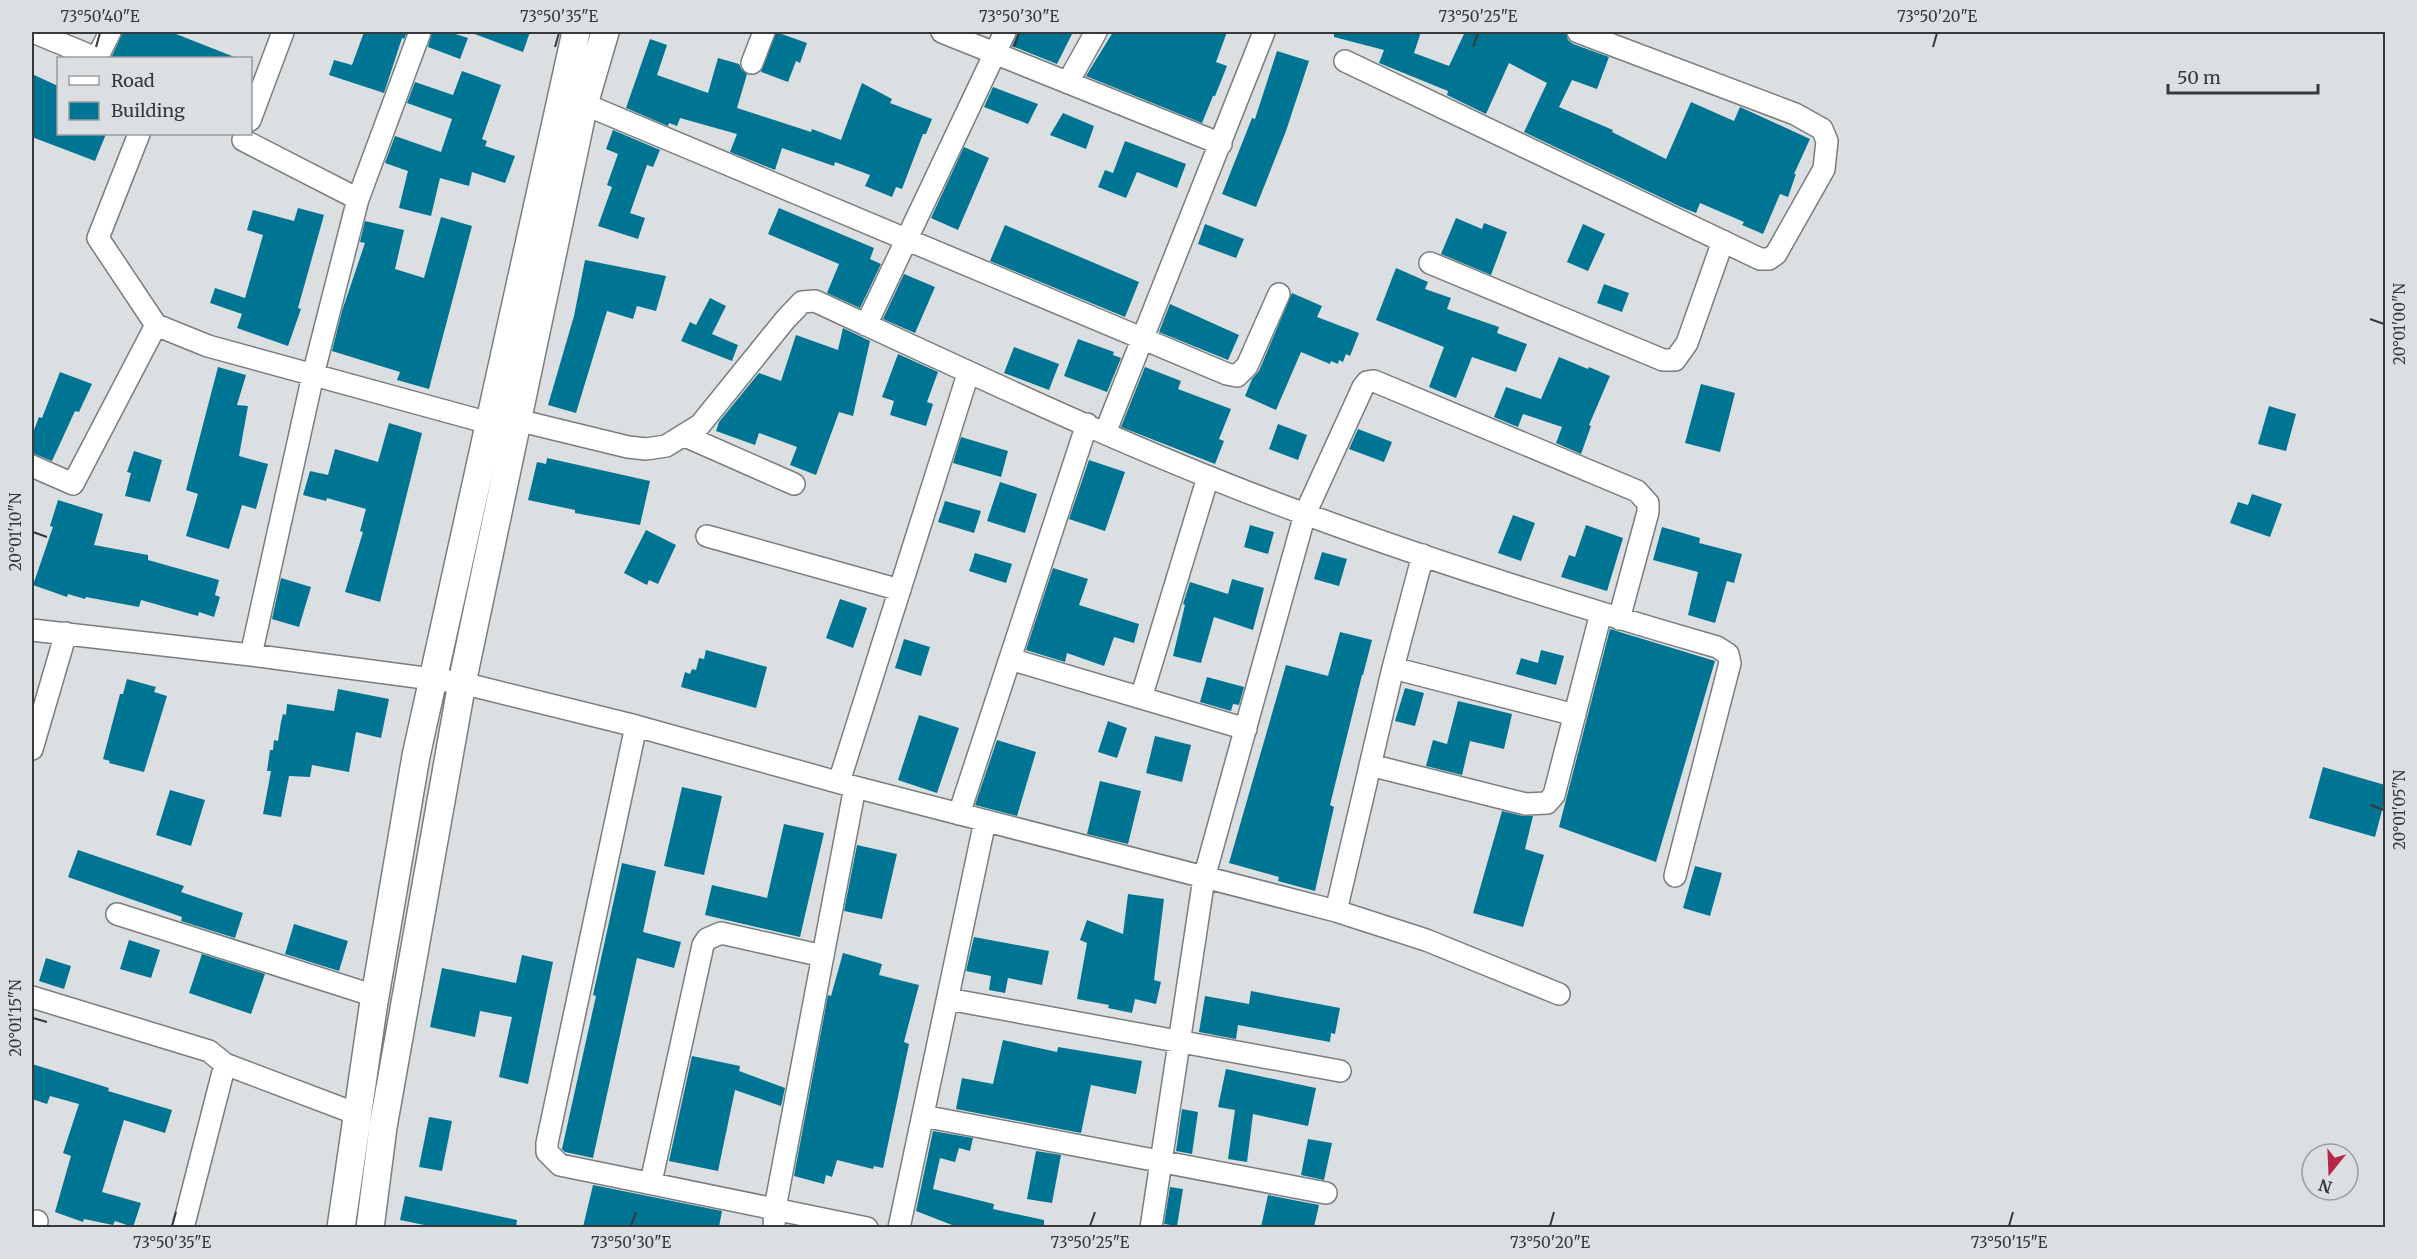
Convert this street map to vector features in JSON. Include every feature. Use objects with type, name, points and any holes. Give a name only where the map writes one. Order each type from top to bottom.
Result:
[{"type":"main road","points":[[341,1227],[375,996],[416,756],[576,32]]},
{"type":"main road","points":[[370,1227],[383,1127],[462,683],[584,104],[606,32]]},
{"type":"street","points":[[33,32],[95,57]]},
{"type":"street","points":[[98,57],[110,32]]},
{"type":"street","points":[[252,108],[283,32]]},
{"type":"street","points":[[251,655],[313,375],[358,199],[420,32]]},
{"type":"street","points":[[752,63],[764,32]]},
{"type":"street","points":[[942,32],[1221,144]]},
{"type":"street","points":[[867,325],[905,239],[1005,32]]},
{"type":"street","points":[[1068,82],[1096,32]]},
{"type":"street","points":[[959,814],[1010,659],[1096,429],[1143,339],[1264,32]]},
{"type":"street","points":[[1345,61],[1760,259],[1769,259],[1776,254],[1824,169],[1827,141],[1822,129],[1796,114],[1578,32]]},
{"type":"street","points":[[584,104],[1143,339],[1237,376],[1247,366],[1279,294]]},
{"type":"street","points":[[139,135],[98,238],[156,325],[208,346],[489,423]]},
{"type":"street","points":[[247,135],[358,199]]},
{"type":"street","points":[[1430,263],[1663,360],[1675,360],[1687,343],[1723,241]]},
{"type":"street","points":[[517,420],[646,449],[666,446],[700,425],[785,320],[802,303],[815,302],[968,374],[1208,477],[1423,555],[1610,616],[1717,647],[1728,654],[1730,663],[1675,876]]},
{"type":"street","points":[[32,466],[73,484],[156,325]]},
{"type":"street","points":[[775,1218],[823,956],[847,785],[900,590],[968,374]]},
{"type":"street","points":[[1151,1227],[1204,878],[1305,514],[1363,387],[1367,382],[1374,381],[1637,491],[1648,503],[1648,512],[1575,714],[1554,795],[1547,803],[1526,804],[1370,765]]},
{"type":"street","points":[[685,436],[794,484]]},
{"type":"street","points":[[1141,698],[1208,477]]},
{"type":"street","points":[[707,536],[900,590]]},
{"type":"street","points":[[1336,911],[1423,555]]},
{"type":"street","points":[[32,630],[251,655],[462,683],[636,726],[847,785],[1336,911],[1426,940],[1559,994]]},
{"type":"street","points":[[32,749],[66,633]]},
{"type":"street","points":[[1010,659],[1246,729]]},
{"type":"street","points":[[1394,668],[1575,714]]},
{"type":"street","points":[[636,726],[549,1132],[547,1152],[560,1165],[651,1182],[775,1218],[867,1227]]},
{"type":"street","points":[[899,1227],[985,821]]},
{"type":"street","points":[[117,914],[375,996]]},
{"type":"street","points":[[651,1182],[703,945],[707,939],[721,933],[823,956]]},
{"type":"street","points":[[32,997],[209,1051],[225,1064],[357,1114]]},
{"type":"street","points":[[948,999],[1340,1071]]},
{"type":"street","points":[[183,1227],[225,1064]]},
{"type":"street","points":[[923,1116],[1326,1193]]},
{"type":"building","points":[[123,32],[171,32],[234,57],[111,57]]},
{"type":"building","points":[[364,32],[407,32],[404,39],[402,38],[384,93],[329,75],[334,60],[352,65]]},
{"type":"building","points":[[432,32],[449,32],[468,38],[460,59],[428,47]]},
{"type":"building","points":[[472,32],[530,32],[523,52]]},
{"type":"building","points":[[776,32],[807,43],[800,63],[796,61],[788,82],[761,72]]},
{"type":"building","points":[[1018,32],[1073,32],[1057,64],[1012,46]]},
{"type":"building","points":[[1113,32],[1227,32],[1216,62],[1227,66],[1202,123],[1086,76]]},
{"type":"building","points":[[1334,32],[1421,32],[1414,53],[1449,66],[1465,32],[1566,32],[1568,40],[1573,44],[1609,57],[1597,89],[1572,80],[1559,107],[1613,130],[1612,132],[1666,159],[1691,102],[1734,121],[1740,107],[1810,139],[1794,174],[1796,174],[1788,197],[1780,194],[1763,234],[1742,225],[1744,222],[1700,203],[1696,213],[1681,207],[1524,132],[1547,83],[1509,63],[1486,114],[1447,95],[1448,91],[1379,63],[1384,50],[1334,37]]},
{"type":"building","points":[[650,39],[667,45],[657,75],[708,93],[718,58],[739,64],[747,74],[737,108],[811,132],[812,129],[841,140],[862,83],[892,99],[890,103],[932,119],[926,134],[923,134],[902,189],[896,187],[892,197],[865,186],[870,175],[835,162],[834,166],[782,148],[775,170],[730,152],[737,134],[680,118],[677,126],[669,123],[668,126],[626,108]]},
{"type":"building","points":[[1277,51],[1309,61],[1286,131],[1256,207],[1222,194],[1252,118],[1255,119]]},
{"type":"building","points":[[462,71],[501,85],[482,139],[487,141],[485,146],[515,156],[505,183],[472,172],[469,186],[440,178],[431,216],[399,208],[408,171],[385,163],[395,136],[441,152],[452,119],[407,103],[415,82],[453,95]]},
{"type":"building","points":[[32,74],[57,86],[57,135],[106,135],[95,161],[32,137]]},
{"type":"building","points":[[993,87],[1038,104],[1028,124],[984,107]]},
{"type":"building","points":[[1063,113],[1094,126],[1086,149],[1050,135]]},
{"type":"building","points":[[613,130],[660,150],[653,167],[647,165],[630,213],[645,218],[638,239],[598,226],[612,187],[607,185],[618,154],[606,149]]},
{"type":"building","points":[[1125,141],[1186,164],[1177,188],[1137,172],[1126,198],[1098,187],[1105,170],[1113,173]]},
{"type":"building","points":[[964,147],[989,158],[958,230],[931,218]]},
{"type":"building","points":[[298,208],[324,215],[298,308],[301,309],[288,346],[237,328],[242,314],[210,303],[215,288],[245,298],[263,235],[247,230],[253,210],[294,221]]},
{"type":"building","points":[[779,208],[874,248],[870,259],[881,264],[860,308],[827,293],[839,264],[768,234]]},
{"type":"building","points":[[441,217],[472,226],[429,389],[397,380],[400,372],[332,351],[342,311],[365,243],[360,242],[365,221],[404,230],[395,269],[424,278]]},
{"type":"building","points":[[1456,218],[1482,229],[1484,223],[1507,232],[1491,275],[1441,254]]},
{"type":"building","points":[[1205,224],[1244,239],[1236,258],[1198,244]]},
{"type":"building","points":[[1583,224],[1605,234],[1588,271],[1567,262]]},
{"type":"building","points":[[1005,225],[1139,282],[1125,317],[990,261]]},
{"type":"building","points":[[585,260],[666,276],[656,311],[637,306],[633,319],[607,311],[576,413],[548,405],[574,316]]},
{"type":"building","points":[[1396,268],[1428,282],[1425,289],[1451,298],[1447,309],[1499,327],[1497,333],[1527,344],[1516,372],[1472,357],[1456,398],[1429,387],[1444,347],[1376,320]]},
{"type":"building","points":[[904,274],[935,287],[915,333],[883,319]]},
{"type":"building","points":[[1604,284],[1629,293],[1622,312],[1597,303]]},
{"type":"building","points":[[1292,293],[1322,306],[1317,317],[1359,333],[1350,356],[1346,354],[1343,362],[1339,360],[1338,364],[1331,361],[1330,364],[1301,352],[1276,410],[1245,396],[1252,379],[1259,371]]},
{"type":"building","points":[[710,298],[726,306],[712,334],[738,345],[732,361],[681,341],[690,322],[696,325]]},
{"type":"building","points":[[1170,304],[1239,335],[1228,360],[1159,332]]},
{"type":"building","points":[[843,328],[870,341],[853,416],[839,412],[816,475],[790,465],[797,447],[759,433],[755,445],[716,431],[719,422],[759,373],[781,381],[796,335],[838,350]]},
{"type":"building","points":[[1078,339],[1114,352],[1113,355],[1121,358],[1107,392],[1064,376]]},
{"type":"building","points":[[1014,347],[1059,364],[1049,390],[1004,373]]},
{"type":"building","points":[[898,354],[938,372],[927,402],[933,404],[926,426],[890,415],[894,401],[882,397]]},
{"type":"building","points":[[1559,357],[1610,376],[1589,425],[1591,426],[1581,454],[1556,443],[1562,427],[1523,414],[1518,427],[1494,417],[1506,387],[1541,399]]},
{"type":"building","points":[[218,367],[246,375],[237,405],[248,406],[239,456],[268,464],[256,509],[242,505],[229,549],[186,536],[198,494],[186,490]]},
{"type":"building","points":[[1145,367],[1181,381],[1178,389],[1231,409],[1219,439],[1224,441],[1215,464],[1121,427]]},
{"type":"building","points":[[60,372],[92,384],[79,412],[75,411],[52,461],[32,453],[32,435],[39,417],[42,418]]},
{"type":"building","points":[[1701,384],[1735,393],[1720,452],[1685,443]]},
{"type":"building","points":[[2269,406],[2296,414],[2286,451],[2258,444]]},
{"type":"building","points":[[389,423],[422,433],[380,602],[345,592],[363,532],[360,531],[366,509],[327,498],[326,501],[303,495],[310,471],[328,475],[335,449],[378,462]]},
{"type":"building","points":[[1278,424],[1307,435],[1298,460],[1269,449]]},
{"type":"building","points":[[1358,429],[1392,442],[1384,462],[1349,449]]},
{"type":"building","points":[[961,437],[1008,451],[1001,477],[953,463]]},
{"type":"building","points":[[134,451],[162,460],[150,502],[125,496],[131,473],[127,472]]},
{"type":"building","points":[[547,458],[650,481],[640,525],[575,513],[575,510],[528,500],[537,462],[546,464]]},
{"type":"building","points":[[1089,460],[1125,472],[1105,531],[1069,519]]},
{"type":"building","points":[[1000,482],[1037,494],[1025,533],[987,521]]},
{"type":"building","points":[[2252,494],[2282,504],[2270,537],[2230,523],[2238,502],[2248,505]]},
{"type":"building","points":[[58,500],[103,514],[94,545],[148,555],[148,560],[219,580],[215,595],[220,597],[214,617],[199,612],[198,616],[141,600],[139,607],[86,597],[85,599],[68,594],[67,597],[33,585],[53,527],[50,526]]},
{"type":"building","points":[[945,501],[981,511],[974,533],[938,522]]},
{"type":"building","points":[[1513,515],[1535,523],[1521,561],[1498,553]]},
{"type":"building","points":[[1250,525],[1274,532],[1268,554],[1244,547]]},
{"type":"building","points":[[1586,525],[1623,538],[1607,591],[1561,577],[1569,555],[1575,557]]},
{"type":"building","points":[[1662,527],[1700,538],[1699,543],[1742,554],[1734,583],[1727,581],[1715,623],[1688,615],[1698,572],[1653,560]]},
{"type":"building","points":[[646,530],[676,545],[658,584],[649,580],[647,585],[624,573]]},
{"type":"building","points":[[1322,552],[1347,559],[1339,586],[1314,579]]},
{"type":"building","points":[[975,553],[1012,564],[1006,583],[969,571]]},
{"type":"building","points":[[1053,568],[1088,579],[1079,605],[1139,624],[1134,643],[1114,637],[1104,666],[1067,653],[1065,662],[1026,650]]},
{"type":"building","points":[[281,578],[311,587],[299,627],[272,619]]},
{"type":"building","points":[[1232,579],[1264,588],[1253,630],[1214,617],[1201,663],[1173,656],[1185,605],[1183,604],[1190,582],[1228,594]]},
{"type":"building","points":[[840,599],[867,608],[853,648],[826,638]]},
{"type":"building","points":[[1610,629],[1715,661],[1656,862],[1559,827]]},
{"type":"building","points":[[1340,632],[1372,640],[1330,805],[1334,807],[1315,891],[1278,881],[1279,877],[1229,863],[1286,665],[1328,676]]},
{"type":"building","points":[[904,639],[930,647],[921,676],[895,668]]},
{"type":"building","points":[[706,650],[767,667],[756,708],[681,687],[685,672],[690,674],[692,669],[696,670],[699,658],[704,659]]},
{"type":"building","points":[[1541,650],[1564,656],[1556,685],[1516,674],[1521,658],[1538,663]]},
{"type":"building","points":[[1207,677],[1244,687],[1239,705],[1233,704],[1231,711],[1200,702]]},
{"type":"building","points":[[127,679],[156,687],[154,692],[167,696],[144,772],[109,763],[110,761],[103,759],[120,694],[123,694]]},
{"type":"building","points":[[1405,688],[1424,693],[1415,726],[1395,721]]},
{"type":"building","points":[[338,689],[389,699],[381,738],[356,732],[349,772],[312,765],[310,777],[289,776],[281,817],[263,814],[271,771],[267,771],[270,750],[273,750],[274,740],[278,741],[287,704],[334,711]]},
{"type":"building","points":[[1458,701],[1512,714],[1504,749],[1470,741],[1462,775],[1426,766],[1433,740],[1447,744]]},
{"type":"building","points":[[919,715],[959,728],[937,793],[898,780]]},
{"type":"building","points":[[1108,721],[1127,728],[1117,758],[1098,752]]},
{"type":"building","points":[[1155,736],[1191,745],[1182,782],[1146,773]]},
{"type":"building","points":[[997,740],[1036,752],[1017,816],[975,805]]},
{"type":"building","points":[[2323,767],[2385,785],[2385,799],[2375,837],[2309,818]]},
{"type":"building","points":[[1100,781],[1141,791],[1128,844],[1087,834]]},
{"type":"building","points":[[682,787],[722,796],[704,875],[664,866]]},
{"type":"building","points":[[170,790],[205,800],[191,846],[156,835]]},
{"type":"building","points":[[1502,811],[1533,816],[1525,849],[1544,855],[1523,927],[1473,913]]},
{"type":"building","points":[[784,824],[824,833],[800,937],[705,915],[712,885],[767,898]]},
{"type":"building","points":[[857,845],[897,854],[882,919],[844,911]]},
{"type":"building","points":[[78,850],[184,886],[181,892],[243,913],[235,938],[181,921],[182,917],[68,877]]},
{"type":"building","points":[[622,863],[656,871],[643,932],[681,942],[674,968],[637,958],[593,1158],[565,1152],[562,1149],[596,996],[593,995]]},
{"type":"building","points":[[1695,866],[1722,873],[1710,916],[1683,908]]},
{"type":"building","points":[[1128,894],[1164,899],[1154,980],[1161,982],[1156,1004],[1135,999],[1132,1013],[1108,1008],[1109,1005],[1077,999],[1087,943],[1080,940],[1087,920],[1123,934]]},
{"type":"building","points":[[294,924],[348,941],[339,971],[285,954]]},
{"type":"building","points":[[974,937],[1049,951],[1042,985],[1008,978],[1005,993],[989,990],[991,976],[966,971]]},
{"type":"building","points":[[129,940],[160,950],[151,978],[120,969]]},
{"type":"building","points":[[843,953],[882,964],[879,975],[919,985],[904,1042],[909,1044],[883,1168],[874,1166],[873,1169],[837,1160],[832,1177],[826,1175],[824,1184],[794,1176],[828,995],[831,996]]},
{"type":"building","points":[[202,954],[265,974],[251,1014],[189,993]]},
{"type":"building","points":[[522,955],[553,962],[528,1084],[499,1077],[512,1017],[480,1011],[475,1037],[430,1027],[442,968],[516,983]]},
{"type":"building","points":[[46,958],[71,966],[64,989],[39,981]]},
{"type":"building","points":[[1251,991],[1340,1008],[1335,1034],[1331,1033],[1330,1042],[1238,1025],[1236,1039],[1199,1032],[1205,996],[1249,1004]]},
{"type":"building","points":[[1003,1040],[1057,1052],[1058,1047],[1142,1061],[1136,1094],[1091,1085],[1081,1133],[956,1109],[962,1078],[993,1084]]},
{"type":"building","points":[[692,1056],[740,1066],[739,1071],[785,1088],[781,1106],[735,1090],[718,1171],[669,1161]]},
{"type":"building","points":[[32,1064],[109,1088],[108,1091],[172,1110],[165,1133],[124,1120],[102,1192],[141,1203],[133,1227],[115,1221],[113,1225],[84,1219],[83,1222],[55,1212],[71,1156],[63,1153],[79,1104],[50,1096],[47,1104],[32,1099]]},
{"type":"building","points":[[1226,1069],[1316,1088],[1308,1126],[1253,1114],[1247,1162],[1228,1159],[1235,1110],[1218,1107]]},
{"type":"building","points":[[1182,1109],[1198,1112],[1192,1154],[1176,1151]]},
{"type":"building","points":[[429,1117],[452,1121],[442,1171],[419,1167]]},
{"type":"building","points":[[933,1131],[973,1138],[970,1151],[959,1148],[955,1162],[940,1158],[933,1189],[994,1204],[993,1209],[1044,1220],[1044,1227],[951,1227],[952,1225],[916,1211]]},
{"type":"building","points":[[1308,1139],[1332,1143],[1324,1180],[1301,1175]]},
{"type":"building","points":[[1036,1151],[1061,1155],[1052,1203],[1027,1199]]},
{"type":"building","points":[[593,1185],[722,1211],[719,1227],[583,1227]]},
{"type":"building","points":[[1170,1187],[1183,1189],[1177,1226],[1164,1224]]},
{"type":"building","points":[[1268,1195],[1319,1205],[1314,1227],[1261,1227]]},
{"type":"building","points":[[405,1196],[517,1220],[516,1227],[434,1227],[400,1220]]}]
